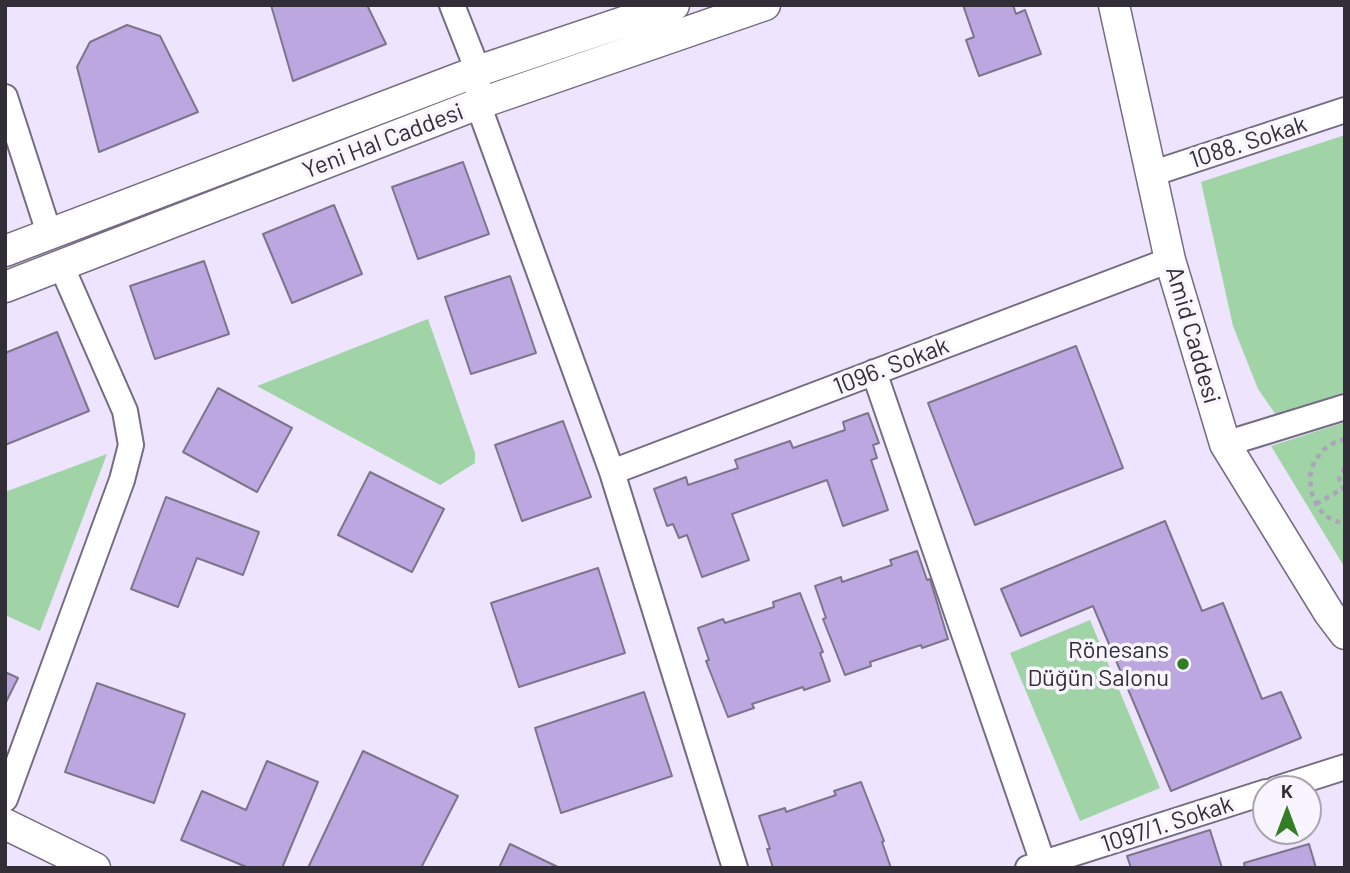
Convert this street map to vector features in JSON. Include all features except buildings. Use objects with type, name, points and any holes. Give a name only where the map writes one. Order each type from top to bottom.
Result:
[{"type":"street","points":[[452,5],[478,71],[478,104],[612,472],[735,868]]},
{"type":"street","points":[[5,251],[478,71],[674,5]]},
{"type":"street","name":"Yeni Hal Caddesi","points":[[5,287],[478,104],[765,5]]},
{"type":"street","name":"Amid Caddesi","points":[[1114,5],[1170,260],[1225,444],[1339,616]]},
{"type":"street","points":[[5,97],[49,233]]},
{"type":"street","name":"1088. Sokak","points":[[1150,174],[1345,110]]},
{"type":"street","name":"1096. Sokak","points":[[612,472],[1170,260]]},
{"type":"street","points":[[5,799],[122,480],[131,445],[125,411],[61,265]]},
{"type":"street","points":[[874,372],[1035,865]]},
{"type":"street","points":[[1225,444],[1345,407]]},
{"type":"street","points":[[1320,775],[1345,767]]},
{"type":"street","name":"1097/1. Sokak","points":[[1035,865],[1252,796]]},
{"type":"street","points":[[5,824],[95,868]]},
{"type":"path","points":[[1345,439],[1323,450],[1314,462],[1310,476],[1311,491],[1316,504],[1325,516],[1345,525]]},
{"type":"path","points":[[1316,504],[1343,491],[1339,478],[1345,468]]},
{"type":"green space","points":[[1345,135],[1345,392],[1276,415],[1258,389],[1233,326],[1201,182]]},
{"type":"green space","points":[[428,319],[475,453],[475,463],[440,485],[257,386]]},
{"type":"green space","points":[[1345,422],[1345,568],[1271,446]]},
{"type":"green space","points":[[107,454],[40,631],[5,615],[5,492]]},
{"type":"green space","points":[[1090,620],[1160,788],[1080,821],[1010,653]]},
{"type":"place","name":"Rönesans Düğün Salonu","points":[[1183,664]]}]
